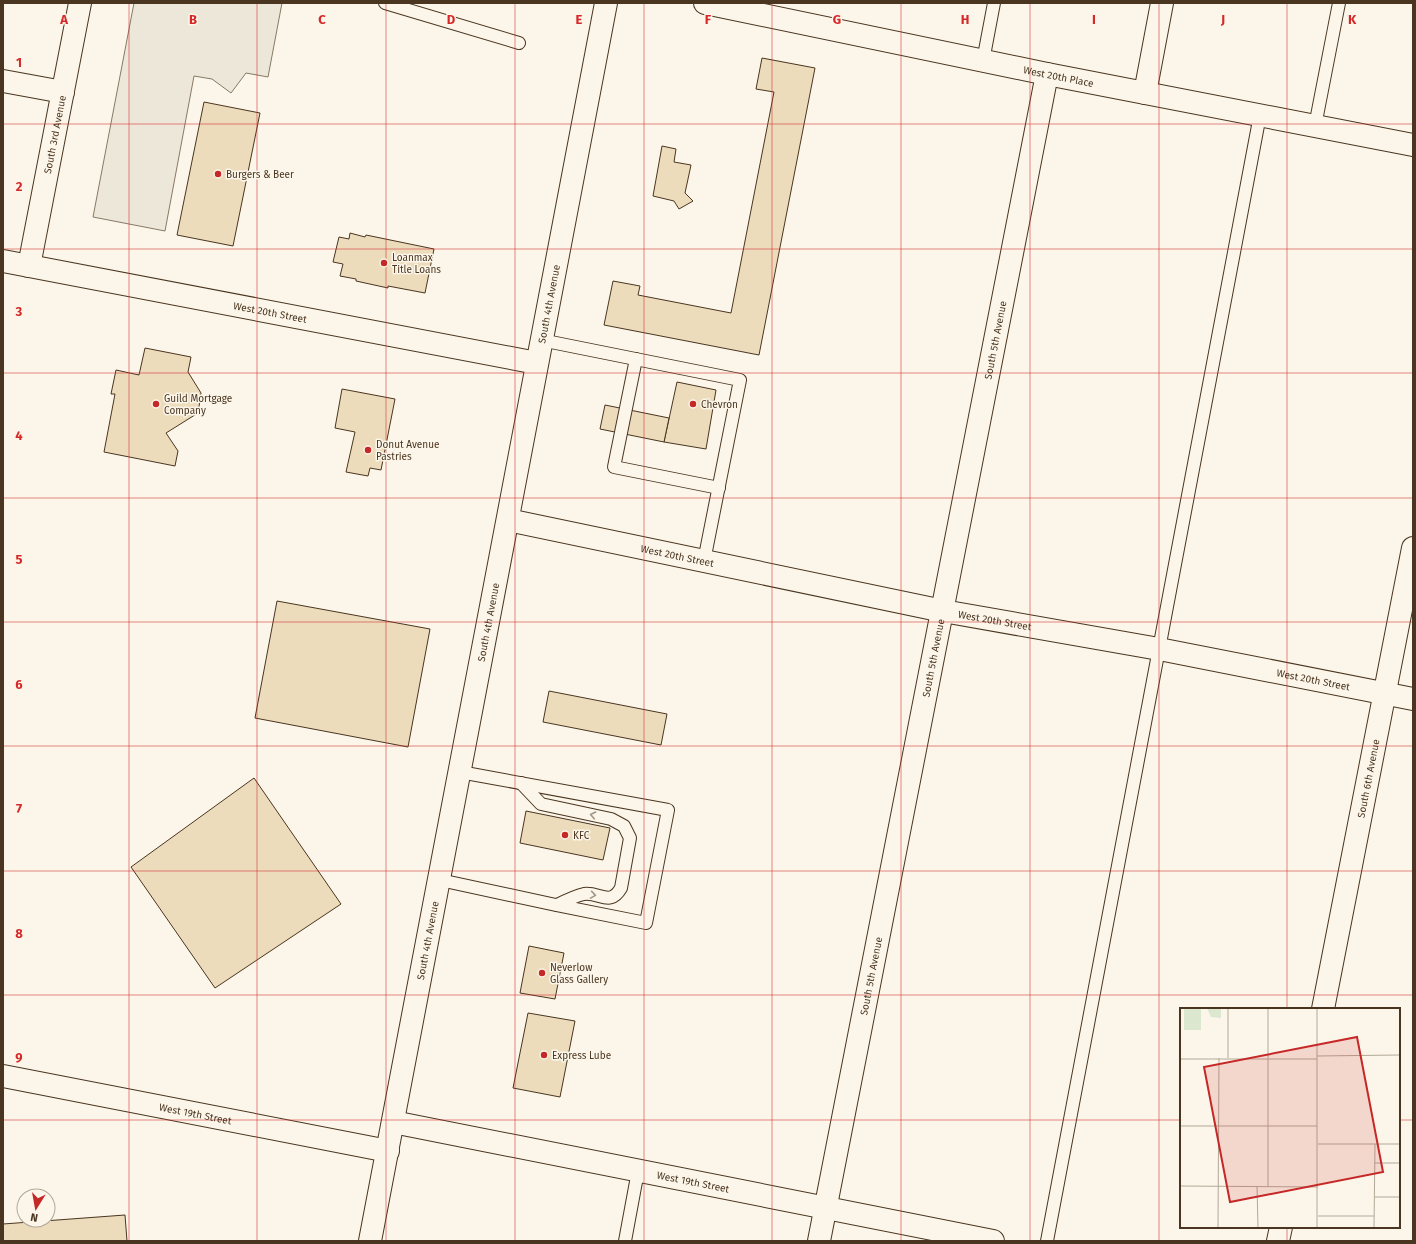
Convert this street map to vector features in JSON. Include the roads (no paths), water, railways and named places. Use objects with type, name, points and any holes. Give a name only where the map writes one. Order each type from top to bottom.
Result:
[{"type":"street","name":"South 3rd Avenue","points":[[29,266],[80,3]]},
{"type":"street","name":"South 4th Avenue","points":[[370,1241],[606,3]]},
{"type":"street","name":"West 20th Place","points":[[705,3],[1047,74],[1413,145]]},
{"type":"street","points":[[1145,93],[1162,3]]},
{"type":"street","name":"South 5th Avenue","points":[[819,1241],[1047,74]]},
{"type":"street","points":[[3,81],[63,92]]},
{"type":"street","name":"West 20th Street","points":[[3,261],[537,363]]},
{"type":"street","name":"West 20th Street","points":[[508,520],[943,611],[1159,649],[1413,699]]},
{"type":"street","name":"South 6th Avenue","points":[[1323,1008],[1413,548]]},
{"type":"street","name":"West 19th Street","points":[[3,1076],[388,1151]]},
{"type":"street","name":"West 19th Street","points":[[393,1122],[993,1241]]},
{"type":"street","points":[[1278,1241],[1281,1228]]},
{"type":"lane","points":[[385,3],[519,42]]},
{"type":"lane","points":[[983,61],[994,3]]},
{"type":"lane","points":[[1315,126],[1339,3]]},
{"type":"lane","points":[[1047,1241],[1260,115]]},
{"type":"lane","points":[[541,340],[740,380],[704,561]]},
{"type":"lane","points":[[636,359],[614,467],[719,488]]},
{"type":"lane","points":[[440,880],[646,923],[668,810],[460,772]]},
{"type":"lane","points":[[521,783],[541,804],[611,819],[624,826],[630,838],[621,888],[617,895],[609,898],[585,894],[556,905]]},
{"type":"lane","points":[[625,1241],[638,1171]]},
{"type":"place","name":"Burgers & Beer","points":[[218,174]]},
{"type":"place","name":"Loanmax Title Loans","points":[[384,263]]},
{"type":"place","name":"Guild Mortgage Company","points":[[156,404]]},
{"type":"place","name":"Chevron","points":[[693,404]]},
{"type":"place","name":"Donut Avenue Pastries","points":[[368,450]]},
{"type":"place","name":"KFC","points":[[565,835]]},
{"type":"place","name":"Neverlow Glass Gallery","points":[[542,973]]},
{"type":"place","name":"Express Lube","points":[[544,1055]]}]
